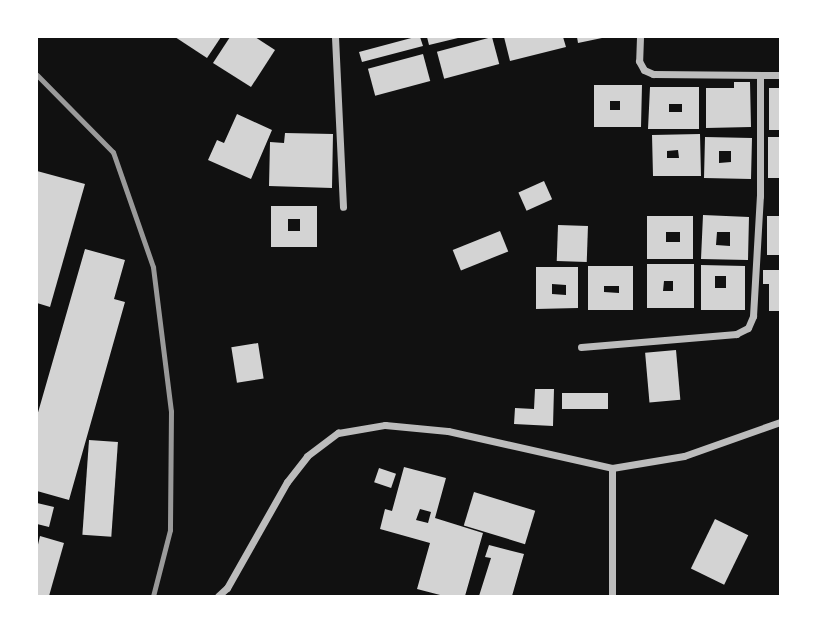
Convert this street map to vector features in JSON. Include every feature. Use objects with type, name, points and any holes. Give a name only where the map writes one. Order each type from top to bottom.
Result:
[{"type":"street","points":[[335,37],[343,207]]},
{"type":"street","points":[[640,37],[639,61],[644,70],[653,74],[780,75]]},
{"type":"street","points":[[581,347],[736,334],[748,328],[753,316],[760,196],[760,75]]},
{"type":"street","points":[[218,596],[227,588],[287,482],[307,456],[338,433],[385,425],[448,431],[612,468],[684,456],[780,422]]},
{"type":"street","points":[[612,468],[612,596]]},
{"type":"building","points":[[175,37],[221,37],[207,58]]},
{"type":"building","points":[[230,37],[255,37],[275,50],[251,87],[213,63]]},
{"type":"building","points":[[420,37],[423,46],[362,62],[359,52]]},
{"type":"building","points":[[427,37],[458,37],[458,38],[429,45]]},
{"type":"building","points":[[492,37],[499,64],[444,79],[437,52]]},
{"type":"building","points":[[504,37],[563,37],[566,47],[510,61]]},
{"type":"building","points":[[577,37],[602,37],[602,38],[578,43]]},
{"type":"building","points":[[423,54],[430,81],[375,96],[368,69]]},
{"type":"building","points":[[734,82],[750,82],[751,127],[706,128],[706,88],[734,88]]},
{"type":"building","points":[[594,85],[642,85],[641,127],[594,127]],"holes":[[[610,101],[620,101],[620,110],[610,110]]]},
{"type":"building","points":[[650,87],[699,87],[699,129],[648,129]],"holes":[[[669,104],[682,104],[682,112],[669,112]]]},
{"type":"building","points":[[769,88],[780,88],[780,130],[769,130]]},
{"type":"building","points":[[237,114],[272,130],[251,179],[208,160],[217,140],[224,143]]},
{"type":"building","points":[[285,133],[333,134],[332,188],[269,186],[270,142],[284,143]]},
{"type":"building","points":[[700,134],[701,176],[653,176],[652,135]],"holes":[[[678,150],[679,158],[667,158],[667,151]]]},
{"type":"building","points":[[705,137],[752,138],[751,179],[704,178]],"holes":[[[719,151],[731,151],[731,162],[719,163]]]},
{"type":"building","points":[[768,137],[780,137],[780,178],[768,178]]},
{"type":"building","points":[[37,171],[85,184],[50,307],[37,303]]},
{"type":"building","points":[[544,181],[552,199],[527,211],[518,192]]},
{"type":"building","points":[[271,206],[317,206],[317,247],[271,247]],"holes":[[[288,219],[300,219],[300,231],[288,231]]]},
{"type":"building","points":[[703,215],[749,217],[748,260],[701,259]],"holes":[[[717,232],[730,232],[730,246],[716,245]]]},
{"type":"building","points":[[647,216],[693,216],[693,259],[647,259]],"holes":[[[666,232],[680,232],[680,242],[666,242]]]},
{"type":"building","points":[[767,216],[780,216],[780,255],[767,255]]},
{"type":"building","points":[[558,225],[588,226],[587,262],[557,261]]},
{"type":"building","points":[[500,231],[508,251],[461,271],[453,250]]},
{"type":"building","points":[[85,249],[125,260],[114,299],[125,302],[69,500],[37,491],[37,416]]},
{"type":"building","points":[[647,264],[694,264],[694,308],[647,308]],"holes":[[[664,281],[673,281],[673,291],[663,291]]]},
{"type":"building","points":[[701,265],[745,266],[745,310],[701,310]],"holes":[[[715,276],[726,276],[726,288],[715,288]]]},
{"type":"building","points":[[588,266],[633,266],[633,310],[588,310]],"holes":[[[604,286],[619,286],[619,293],[604,292]]]},
{"type":"building","points":[[536,267],[578,267],[578,308],[536,309]],"holes":[[[552,284],[566,285],[566,295],[552,294]]]},
{"type":"building","points":[[763,270],[780,270],[780,311],[769,311],[769,284],[763,284]]},
{"type":"building","points":[[258,343],[264,379],[237,383],[231,347]]},
{"type":"building","points":[[676,350],[680,400],[649,403],[645,353]]},
{"type":"building","points":[[535,389],[554,389],[553,426],[514,424],[515,408],[534,409]]},
{"type":"building","points":[[562,393],[608,393],[608,409],[562,409]]},
{"type":"building","points":[[89,440],[118,442],[111,537],[82,535]]},
{"type":"building","points":[[404,467],[446,478],[435,518],[483,533],[465,596],[444,596],[417,589],[430,543],[380,529],[385,509],[392,511]],"holes":[[[420,509],[431,512],[428,523],[416,520]]]},
{"type":"building","points":[[379,468],[396,474],[391,488],[374,482]]},
{"type":"building","points":[[474,492],[535,511],[525,544],[464,525]]},
{"type":"building","points":[[37,503],[54,507],[49,527],[37,524]]},
{"type":"building","points":[[715,519],[748,535],[724,585],[691,568]]},
{"type":"building","points":[[40,536],[64,543],[49,596],[37,596],[37,549]]},
{"type":"building","points":[[489,545],[524,554],[512,596],[479,596],[491,558],[485,557]]},
{"type":"railway","points":[[37,75],[113,152],[153,267],[171,411],[170,530],[153,596]]}]
